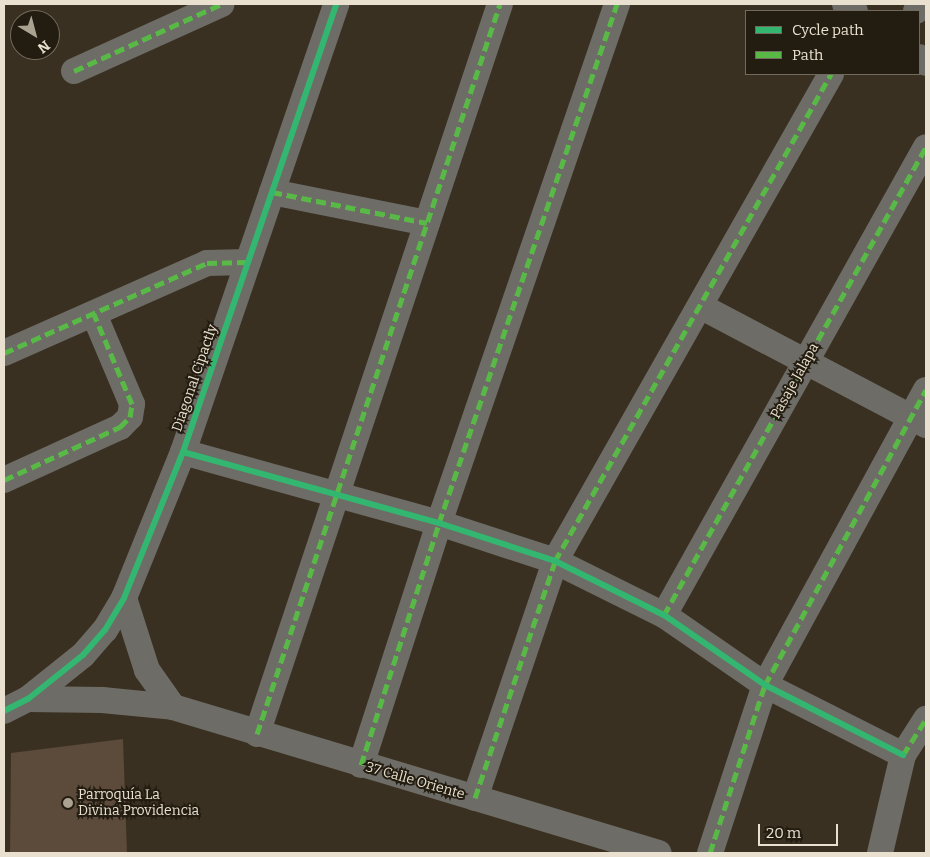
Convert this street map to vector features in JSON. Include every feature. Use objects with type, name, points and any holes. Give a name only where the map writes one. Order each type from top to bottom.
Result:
[{"type":"street","points":[[74,71],[222,4]]},
{"type":"street","name":"Diagonal Cipactly","points":[[4,711],[28,699],[83,655],[105,630],[124,598],[182,452],[336,4]]},
{"type":"street","points":[[257,734],[500,4]]},
{"type":"street","points":[[361,765],[439,523],[616,4]]},
{"type":"street","points":[[475,798],[555,561],[702,307],[830,75]]},
{"type":"street","name":"Pasaje Jalapa","points":[[664,615],[926,147]]},
{"type":"street","points":[[272,192],[427,223]]},
{"type":"street","points":[[4,354],[206,263],[248,262]]},
{"type":"street","points":[[702,307],[918,421]]},
{"type":"street","points":[[4,480],[120,428],[130,417],[132,404],[94,314]]},
{"type":"street","points":[[710,853],[765,684],[918,421],[926,390]]},
{"type":"street","points":[[182,452],[439,523],[555,561],[664,615],[765,684],[902,755]]},
{"type":"street","points":[[124,598],[147,670],[173,707]]},
{"type":"street","name":"37 Calle Oriente","points":[[28,699],[102,700],[173,707],[257,734],[475,798],[596,844],[659,853]]},
{"type":"street","points":[[880,853],[902,755],[926,718]]},
{"type":"building","name":"Parroquía La Divina Providencia","points":[[123,739],[127,853],[10,853],[11,753]]},
{"type":"marked path","points":[[74,71],[222,4]]},
{"type":"marked path","points":[[257,734],[500,4]]},
{"type":"marked path","points":[[361,765],[439,523],[617,4]]},
{"type":"marked path","points":[[475,798],[555,561],[830,75]]},
{"type":"marked path","points":[[664,615],[926,147]]},
{"type":"marked path","points":[[272,192],[427,223]]},
{"type":"marked path","points":[[4,353],[207,263],[248,262]]},
{"type":"marked path","points":[[4,480],[120,427],[130,417],[132,404],[94,314]]},
{"type":"marked path","points":[[710,853],[765,685],[926,390]]},
{"type":"marked path","points":[[903,755],[926,719]]},
{"type":"cycle path","points":[[4,711],[28,699],[83,655],[105,630],[124,598],[183,452],[336,4]]},
{"type":"cycle path","points":[[183,452],[439,523],[555,561],[664,615],[765,685],[903,755]]},
{"type":"place","name":"Parroquía La Divina Providencia","points":[[68,803]]}]
